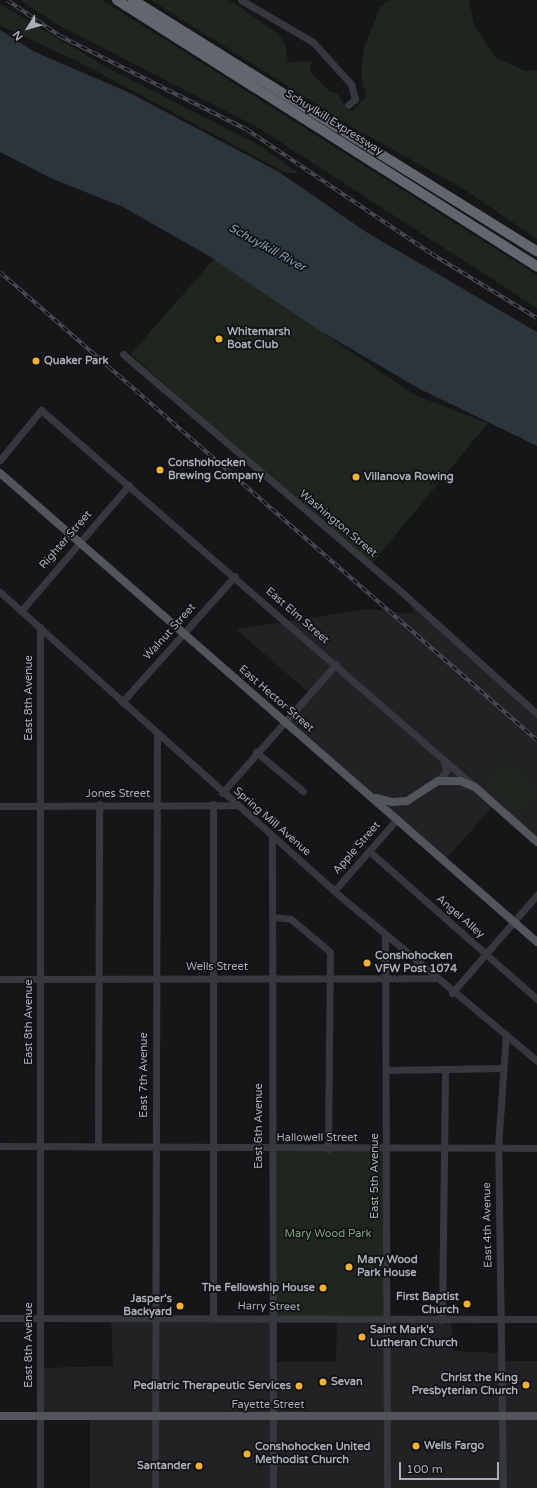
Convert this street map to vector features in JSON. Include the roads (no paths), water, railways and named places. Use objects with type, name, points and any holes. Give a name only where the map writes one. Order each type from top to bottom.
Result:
[{"type":"highway","name":"Schuylkill Expressway","points":[[117,0],[537,267]]},
{"type":"highway","name":"Schuylkill Expressway","points":[[133,0],[537,251]]},
{"type":"main road","name":"East Hector Street","points":[[0,473],[537,942]]},
{"type":"main road","points":[[397,819],[399,808],[407,801],[438,781],[460,781],[475,787]]},
{"type":"main road","name":"East Elm Street","points":[[475,787],[537,842]]},
{"type":"main road","points":[[360,788],[384,802],[407,801]]},
{"type":"main road","name":"Fayette Street","points":[[0,1416],[537,1416]]},
{"type":"street","points":[[241,0],[314,42],[351,84],[355,99],[348,105]]},
{"type":"street","name":"Washington Street","points":[[122,354],[406,596],[537,714]]},
{"type":"street","name":"East Elm Street","points":[[0,460],[41,410],[235,576],[475,787]]},
{"type":"street","name":"Righter Street","points":[[21,610],[129,485]]},
{"type":"street","name":"Walnut Street","points":[[122,702],[235,576]]},
{"type":"street","name":"Spring Mill Avenue","points":[[0,592],[235,805],[434,978],[506,1034],[537,1061]]},
{"type":"street","name":"East 8th Avenue","points":[[40,627],[40,1488]]},
{"type":"street","points":[[222,793],[283,720],[336,664]]},
{"type":"street","name":"East 7th Avenue","points":[[155,1488],[154,1317],[157,734]]},
{"type":"street","points":[[256,752],[302,791]]},
{"type":"street","points":[[438,781],[447,767],[440,755]]},
{"type":"street","points":[[98,1146],[100,980],[99,804]]},
{"type":"street","name":"Jones Street","points":[[0,806],[99,804],[235,805]]},
{"type":"street","points":[[213,804],[213,1316]]},
{"type":"street","name":"Apple Street","points":[[334,891],[397,819]]},
{"type":"street","name":"East 6th Avenue","points":[[272,837],[270,1318],[273,1488]]},
{"type":"street","name":"Angel Alley","points":[[369,851],[537,999]]},
{"type":"street","points":[[452,993],[537,894]]},
{"type":"street","points":[[272,917],[291,919],[330,952],[332,976],[328,1149]]},
{"type":"street","name":"East 5th Avenue","points":[[385,935],[387,979],[387,1488]]},
{"type":"street","name":"Wells Street","points":[[0,979],[40,978],[100,980],[332,976],[387,979],[434,978]]},
{"type":"street","name":"East 4th Avenue","points":[[504,1488],[498,1147],[506,1034]]},
{"type":"street","points":[[386,1070],[503,1068]]},
{"type":"street","points":[[442,1320],[445,1070]]},
{"type":"street","name":"Hallowell Street","points":[[0,1146],[40,1148],[98,1146],[155,1149],[213,1148],[386,1150],[498,1147],[537,1148]]},
{"type":"street","name":"Harry Street","points":[[0,1318],[40,1319],[213,1316],[442,1320],[537,1319]]},
{"type":"water","name":"Schuylkill River","points":[[0,30],[35,52],[130,93],[279,172],[366,232],[537,332],[537,446],[420,389],[317,329],[209,256],[123,207],[53,179],[0,152]]},
{"type":"railway","points":[[7,0],[60,36],[246,129],[432,254],[537,318]]},
{"type":"railway","points":[[0,272],[537,740]]},
{"type":"place","name":"Whitemarsh Boat Club","points":[[219,339]]},
{"type":"place","name":"Quaker Park","points":[[36,361]]},
{"type":"place","name":"Conshohocken Brewing Company","points":[[160,470]]},
{"type":"place","name":"Villanova Rowing","points":[[356,477]]},
{"type":"place","name":"Conshohocken VFW Post 1074","points":[[367,963]]},
{"type":"place","name":"Mary Wood Park House","points":[[349,1267]]},
{"type":"place","name":"The Fellowship House","points":[[323,1288]]},
{"type":"place","name":"First Baptist Church","points":[[467,1304]]},
{"type":"place","name":"Jasper's Backyard","points":[[180,1306]]},
{"type":"place","name":"Saint Mark's Lutheran Church","points":[[362,1337]]},
{"type":"place","name":"Sevan","points":[[323,1382]]},
{"type":"place","name":"Christ the King Presbyterian Church","points":[[526,1385]]},
{"type":"place","name":"Pediatric Therapeutic Services","points":[[299,1386]]},
{"type":"place","name":"Wells Fargo","points":[[416,1446]]},
{"type":"place","name":"Conshohocken United Methodist Church","points":[[247,1454]]},
{"type":"place","name":"Santander","points":[[199,1466]]},
{"type":"park label","name":"Mary Wood Park","points":[[328,1234]]}]
